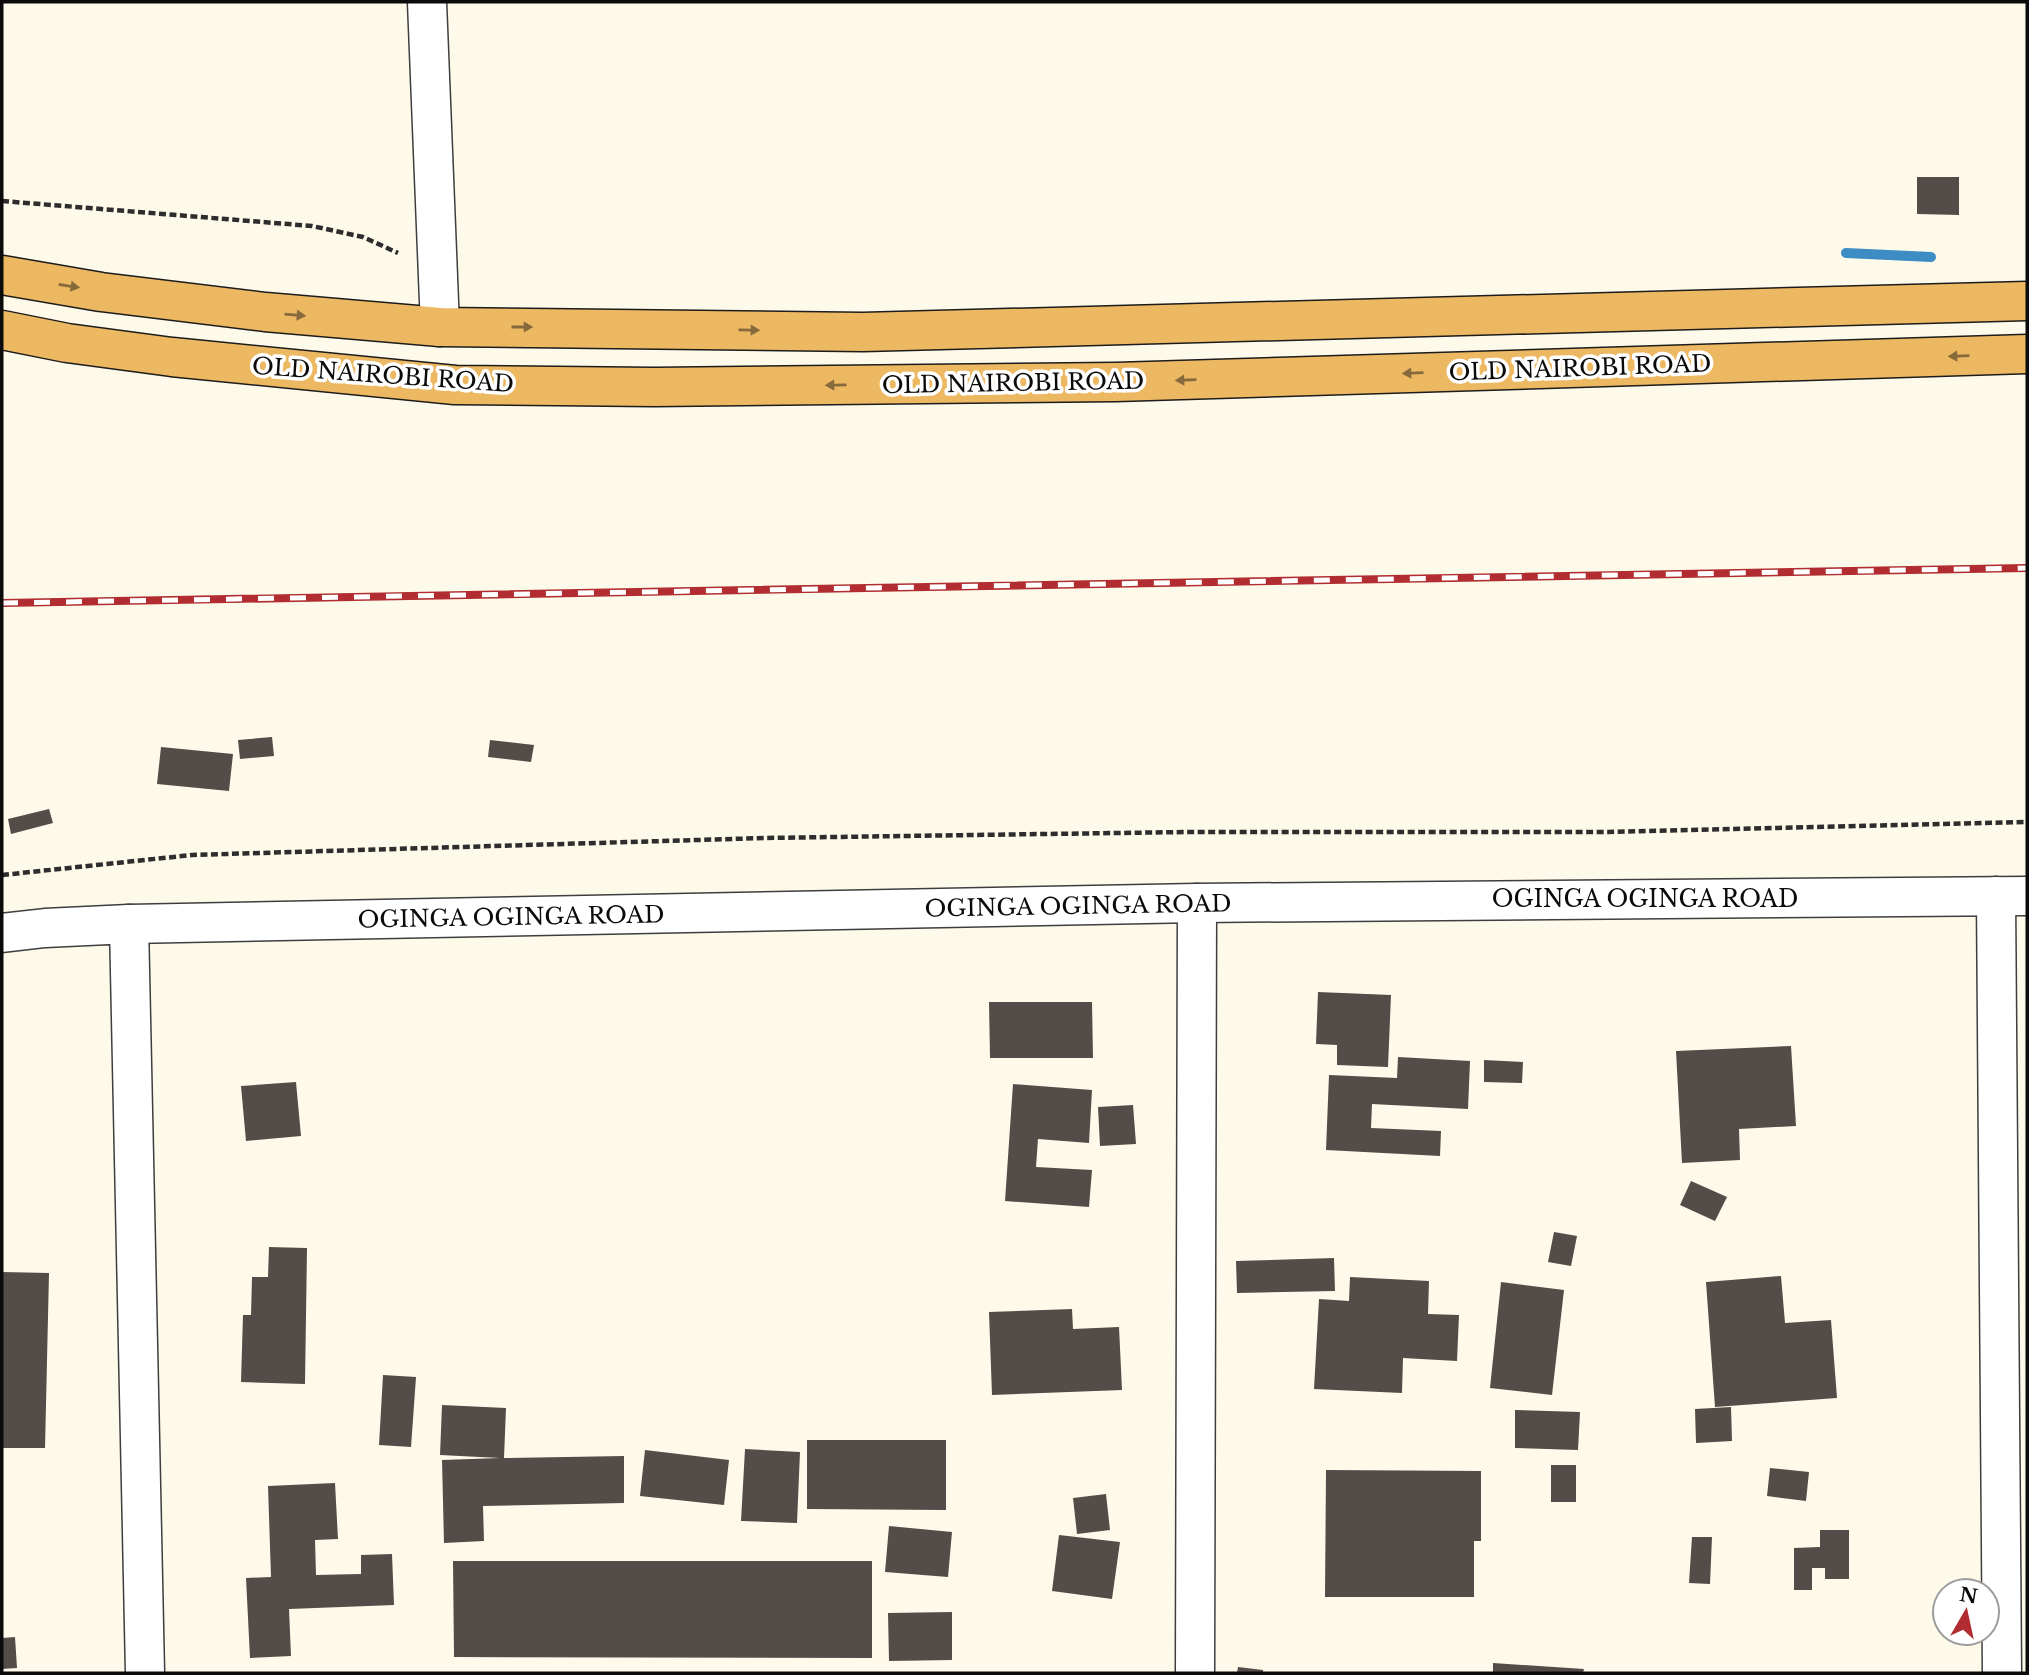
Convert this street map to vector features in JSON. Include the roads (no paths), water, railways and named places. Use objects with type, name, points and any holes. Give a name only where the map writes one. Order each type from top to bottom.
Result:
[{"type":"highway","points":[[2,275],[101,292],[265,312],[440,327],[863,332],[2027,301]]},
{"type":"highway","name":"OLD NAIROBI ROAD","points":[[2,330],[67,343],[172,358],[455,385],[654,387],[1116,382],[2027,354]]},
{"type":"street","points":[[427,2],[440,327]]},
{"type":"street","points":[[2002,1673],[2011,896]]},
{"type":"street","name":"OGINGA OGINGA ROAD","points":[[2,933],[129,924],[1197,903],[2011,896]]},
{"type":"street","points":[[1195,1673],[1197,903]]},
{"type":"street","points":[[129,924],[145,1673]]},
{"type":"waterway","points":[[1846,253],[1931,257]]},
{"type":"railway","points":[[2,603],[2027,568]]}]
